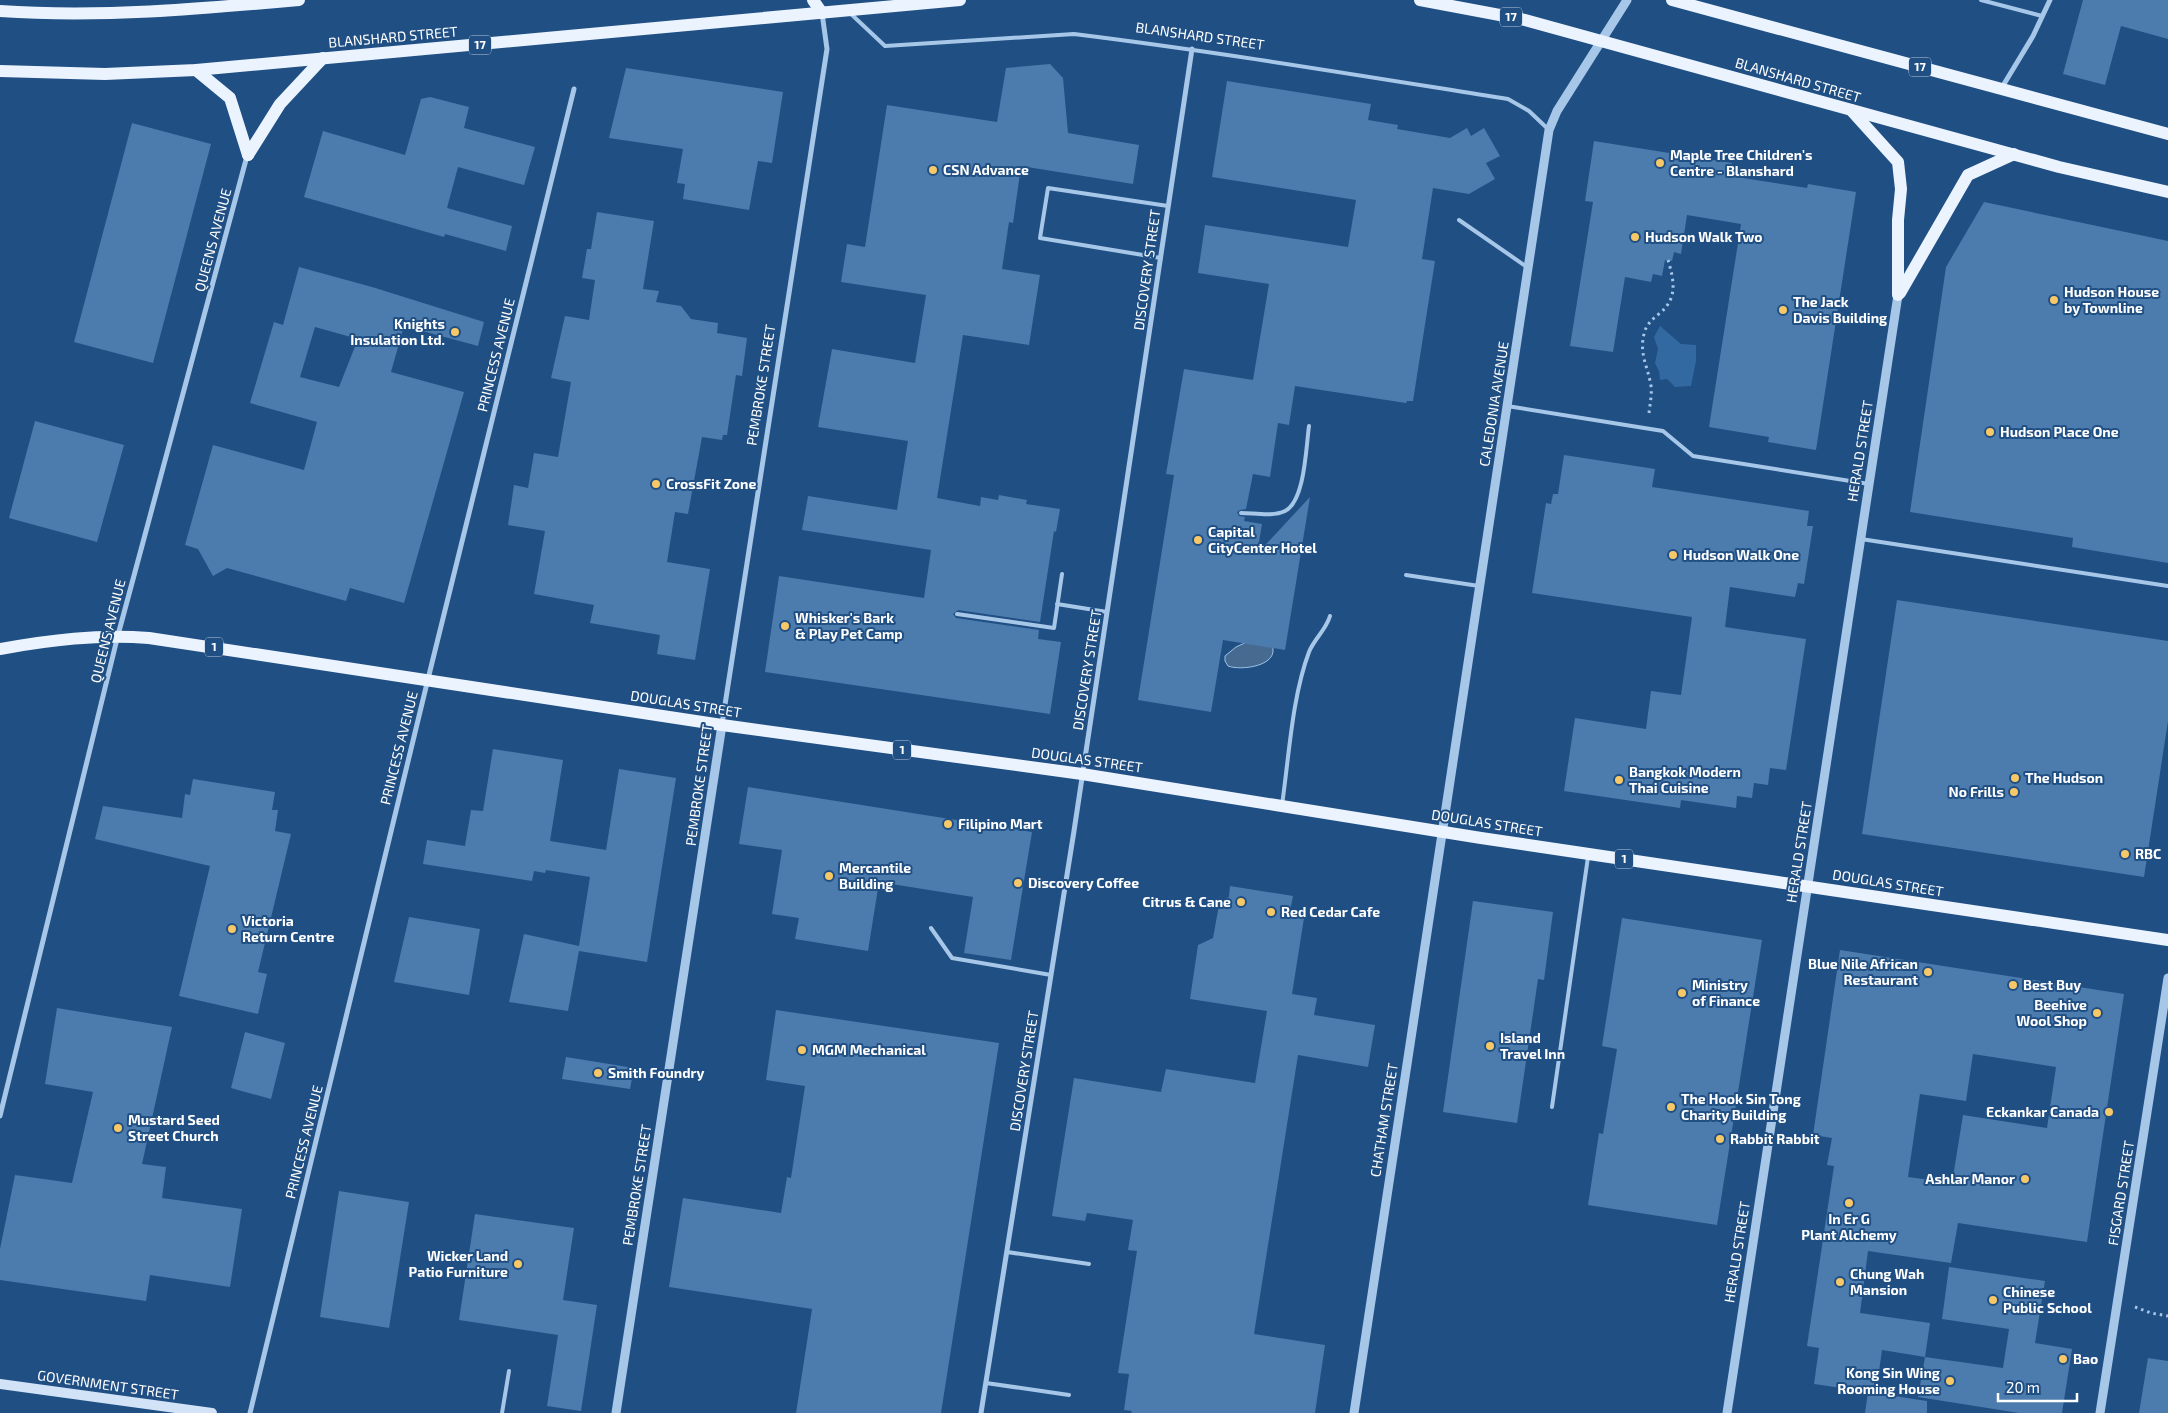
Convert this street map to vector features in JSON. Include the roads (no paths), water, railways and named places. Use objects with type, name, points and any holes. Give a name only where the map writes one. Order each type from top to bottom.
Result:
[{"type":"main road","points":[[0,10],[24,12],[121,12],[299,0]]},
{"type":"main road","points":[[813,0],[822,13]]},
{"type":"main road","name":"BLANSHARD STREET","points":[[0,71],[104,74],[196,70],[960,0]]},
{"type":"main road","name":"BLANSHARD STREET","points":[[1420,0],[1521,19],[2059,167],[2168,192]]},
{"type":"main road","name":"17","points":[[1672,0],[2168,134]]},
{"type":"main road","points":[[248,155],[280,104],[323,58]]},
{"type":"main road","points":[[196,70],[230,98],[248,155]]},
{"type":"main road","points":[[1851,110],[1898,162],[1901,189],[1898,220],[1898,295]]},
{"type":"main road","points":[[1898,295],[1968,175],[2014,154]]},
{"type":"main road","name":"DOUGLAS STREET","points":[[0,648],[70,637],[118,635],[150,638],[722,725],[1082,774],[1442,832],[2168,940]]},
{"type":"main road","name":"GOVERNMENT STREET","points":[[0,1384],[212,1413]]},
{"type":"street","name":"CALEDONIA AVENUE","points":[[1442,832],[1549,130],[1557,111],[1627,0]]},
{"type":"street","points":[[2001,89],[2033,36],[2050,0]]},
{"type":"street","name":"PEMBROKE STREET","points":[[616,1413],[827,49],[822,13]]},
{"type":"street","name":"DISCOVERY STREET","points":[[981,1413],[1082,774],[1192,49]]},
{"type":"street","name":"PRINCESS AVENUE","points":[[250,1413],[428,679],[574,89]]},
{"type":"street","name":"QUEENS AVENUE","points":[[0,1116],[118,635],[248,155]]},
{"type":"street","name":"HERALD STREET","points":[[1727,1413],[1898,295]]},
{"type":"street","name":"CHATHAM STREET","points":[[1354,1413],[1442,832]]},
{"type":"street","name":"FISGARD STREET","points":[[2100,1413],[2168,978]]},
{"type":"lane","points":[[1981,0],[2042,16]]},
{"type":"lane","name":"BLANSHARD STREET","points":[[848,10],[885,46],[1074,34],[1192,49],[1508,99],[1529,111],[1549,130]]},
{"type":"lane","points":[[1161,258],[1040,238],[1048,188],[1168,206]]},
{"type":"lane","points":[[1459,220],[1528,268]]},
{"type":"lane","points":[[1507,406],[1663,431],[1693,456],[1869,484]]},
{"type":"lane","points":[[1241,514],[1278,513],[1286,510],[1294,503],[1300,493],[1309,426]]},
{"type":"lane","points":[[1861,539],[2168,586]]},
{"type":"lane","points":[[957,614],[1054,628],[1062,574]]},
{"type":"lane","points":[[1406,575],[1479,586]]},
{"type":"lane","points":[[1057,604],[1107,612]]},
{"type":"lane","points":[[1281,806],[1296,703],[1304,670],[1309,651],[1327,624],[1330,616]]},
{"type":"lane","points":[[1552,1107],[1588,854]]},
{"type":"lane","points":[[931,928],[952,958],[1050,975]]},
{"type":"lane","points":[[1007,1252],[1089,1264]]},
{"type":"lane","points":[[502,1413],[509,1370]]},
{"type":"lane","points":[[986,1383],[1068,1395]]},
{"type":"place","name":"Maple Tree Children's Centre - Blanshard","points":[[1660,163]]},
{"type":"place","name":"CSN Advance","points":[[933,170]]},
{"type":"place","name":"Hudson Walk Two","points":[[1635,237]]},
{"type":"place","name":"Hudson House by Townline","points":[[2054,300]]},
{"type":"place","name":"The Jack Davis Building","points":[[1783,310]]},
{"type":"place","name":"Knights Insulation Ltd.","points":[[455,332]]},
{"type":"place","name":"Hudson Place One","points":[[1990,432]]},
{"type":"place","name":"CrossFit Zone","points":[[656,484]]},
{"type":"place","name":"Capital CityCenter Hotel","points":[[1198,540]]},
{"type":"place","name":"Hudson Walk One","points":[[1673,555]]},
{"type":"place","name":"Whisker's Bark & Play Pet Camp","points":[[785,626]]},
{"type":"place","name":"The Hudson","points":[[2015,778]]},
{"type":"place","name":"Bangkok Modern Thai Cuisine","points":[[1619,780]]},
{"type":"place","name":"No Frills","points":[[2014,792]]},
{"type":"place","name":"Filipino Mart","points":[[948,824]]},
{"type":"place","name":"RBC","points":[[2125,854]]},
{"type":"place","name":"Mercantile Building","points":[[829,876]]},
{"type":"place","name":"Discovery Coffee","points":[[1018,883]]},
{"type":"place","name":"Citrus & Cane","points":[[1241,902]]},
{"type":"place","name":"Red Cedar Cafe","points":[[1271,912]]},
{"type":"place","name":"Victoria Return Centre","points":[[232,929]]},
{"type":"place","name":"Blue Nile African Restaurant","points":[[1928,972]]},
{"type":"place","name":"Best Buy","points":[[2013,985]]},
{"type":"place","name":"Ministry of Finance","points":[[1682,993]]},
{"type":"place","name":"Beehive Wool Shop","points":[[2097,1013]]},
{"type":"place","name":"Island Travel Inn","points":[[1490,1046]]},
{"type":"place","name":"MGM Mechanical","points":[[802,1050]]},
{"type":"place","name":"Smith Foundry","points":[[598,1073]]},
{"type":"place","name":"The Hook Sin Tong Charity Building","points":[[1671,1107]]},
{"type":"place","name":"Eckankar Canada","points":[[2109,1112]]},
{"type":"place","name":"Mustard Seed Street Church","points":[[118,1128]]},
{"type":"place","name":"Rabbit Rabbit","points":[[1720,1139]]},
{"type":"place","name":"Ashlar Manor","points":[[2025,1179]]},
{"type":"place","name":"In Er G Plant Alchemy","points":[[1849,1203]]},
{"type":"place","name":"Wicker Land Patio Furniture","points":[[518,1264]]},
{"type":"place","name":"Chung Wah Mansion","points":[[1840,1282]]},
{"type":"place","name":"Chinese Public School","points":[[1993,1300]]},
{"type":"place","name":"Bao","points":[[2063,1359]]},
{"type":"place","name":"Kong Sin Wing Rooming House","points":[[1950,1381]]}]
